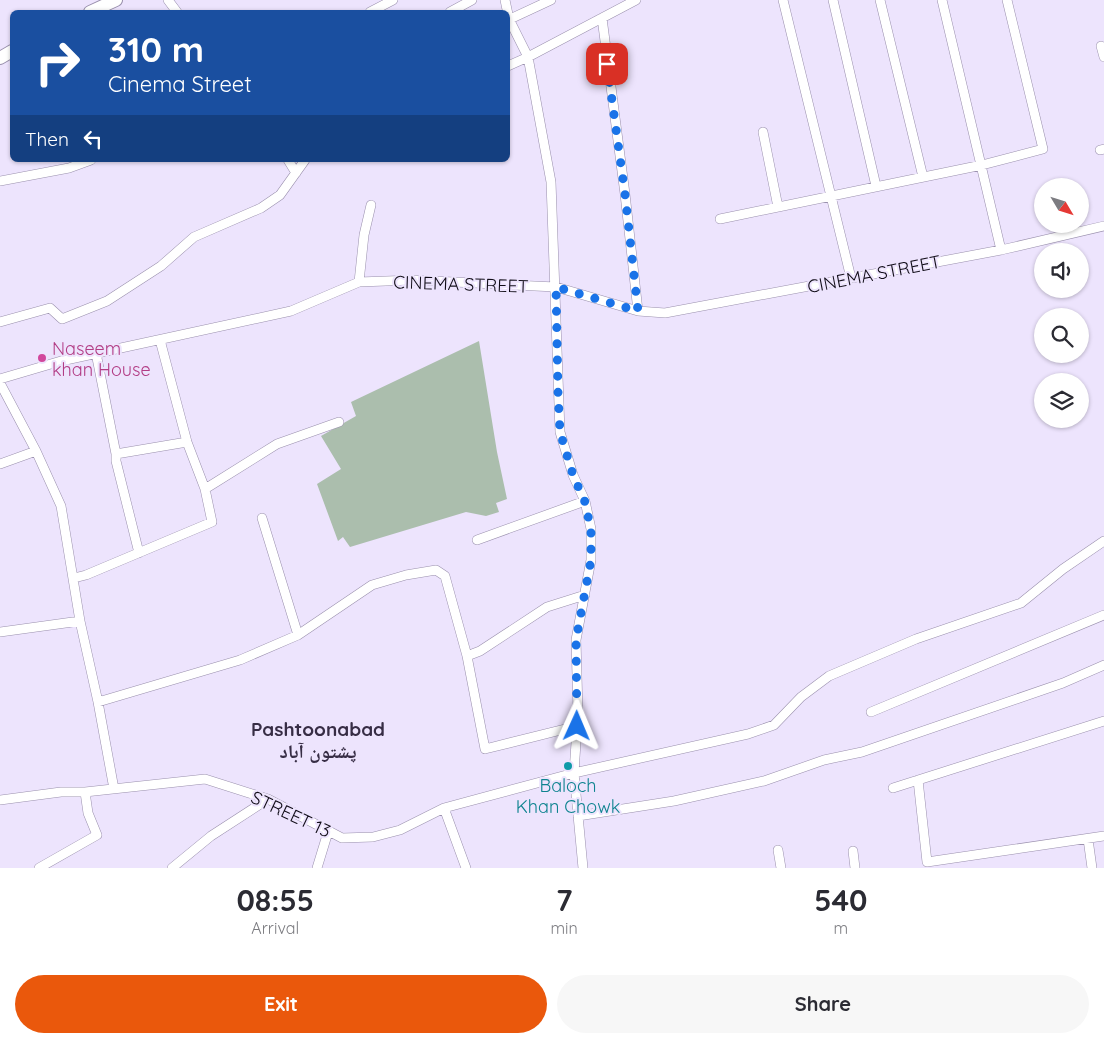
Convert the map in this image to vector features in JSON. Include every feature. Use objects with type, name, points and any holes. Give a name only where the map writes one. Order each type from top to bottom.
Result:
[{"type":"street","points":[[94,10],[116,0]]},
{"type":"street","points":[[168,0],[176,10]]},
{"type":"street","points":[[374,10],[393,0]]},
{"type":"street","points":[[454,10],[472,0]]},
{"type":"street","points":[[510,19],[551,0]]},
{"type":"street","points":[[510,65],[636,0]]},
{"type":"street","points":[[783,0],[851,278]]},
{"type":"street","points":[[833,0],[876,186]]},
{"type":"street","points":[[880,0],[923,177]]},
{"type":"street","points":[[942,0],[1001,250]]},
{"type":"street","points":[[720,219],[982,165],[1043,149],[1007,0]]},
{"type":"street","points":[[602,18],[638,311]]},
{"type":"street","points":[[510,24],[528,57],[551,182],[560,432],[573,475],[585,502],[591,530],[591,560],[576,640],[577,726],[574,773],[583,868]]},
{"type":"street","points":[[1101,46],[1104,57]]},
{"type":"street","points":[[763,132],[778,207]]},
{"type":"street","points":[[0,181],[69,168],[86,162]]},
{"type":"street","points":[[289,162],[296,173]]},
{"type":"street","points":[[0,322],[50,308],[62,319],[107,300],[161,266],[194,237],[261,208],[280,195],[304,162]]},
{"type":"street","points":[[359,282],[364,235],[371,206]]},
{"type":"street","name":"CINEMA STREET","points":[[0,381],[61,361],[291,311],[359,282],[413,280],[556,287],[638,311],[664,312],[1001,250],[1104,226]]},
{"type":"street","points":[[74,578],[212,522],[205,489],[187,442],[160,340]]},
{"type":"street","points":[[96,353],[116,461],[138,553]]},
{"type":"street","points":[[0,381],[36,451],[61,506],[80,621],[98,702],[114,789]]},
{"type":"street","points":[[205,489],[277,444],[339,422]]},
{"type":"street","points":[[116,454],[187,442]]},
{"type":"street","points":[[0,464],[36,451]]},
{"type":"street","points":[[477,540],[585,502]]},
{"type":"street","points":[[262,518],[298,635]]},
{"type":"street","name":"STREET 13","points":[[0,800],[61,792],[85,792],[205,779],[268,799],[342,838],[373,837],[400,830],[444,808],[574,773],[748,734],[774,724],[801,697],[829,676],[916,639],[1021,603],[1063,569],[1104,541]]},
{"type":"street","points":[[98,702],[240,660],[298,635],[372,585],[406,575],[436,570],[444,576],[467,656],[485,749],[577,726]]},
{"type":"street","points":[[467,656],[480,651],[547,607],[585,596]]},
{"type":"street","points":[[871,712],[1104,615]]},
{"type":"street","points":[[0,632],[80,621]]},
{"type":"street","points":[[578,816],[674,801],[764,781],[824,760],[862,752],[1063,683],[1104,665]]},
{"type":"street","points":[[893,788],[1104,722]]},
{"type":"street","points":[[918,780],[927,862],[1104,836]]},
{"type":"street","points":[[39,868],[97,835],[88,813],[85,792]]},
{"type":"street","points":[[172,868],[210,836],[268,799]]},
{"type":"street","points":[[444,808],[466,868]]},
{"type":"street","points":[[317,868],[328,832]]},
{"type":"street","points":[[1088,839],[1092,868]]},
{"type":"street","points":[[778,850],[781,868]]},
{"type":"street","points":[[853,851],[855,868]]},
{"type":"green space","points":[[479,341],[497,452],[507,499],[496,503],[499,512],[486,516],[466,512],[350,547],[343,537],[338,541],[317,484],[341,469],[321,436],[356,416],[351,402]]},
{"type":"place","name":"Naseem khan House","points":[[42,358]]},
{"type":"place","name":"Baloch Khan Chowk","points":[[568,766]]},
{"type":"district","name":"Pashtoonabad پشتون آباد","points":[[318,740]]},
{"type":"route","points":[[577,726],[576,640],[591,560],[591,530],[585,502],[573,475],[560,432],[556,287],[638,311],[625,194],[607,64]]}]
